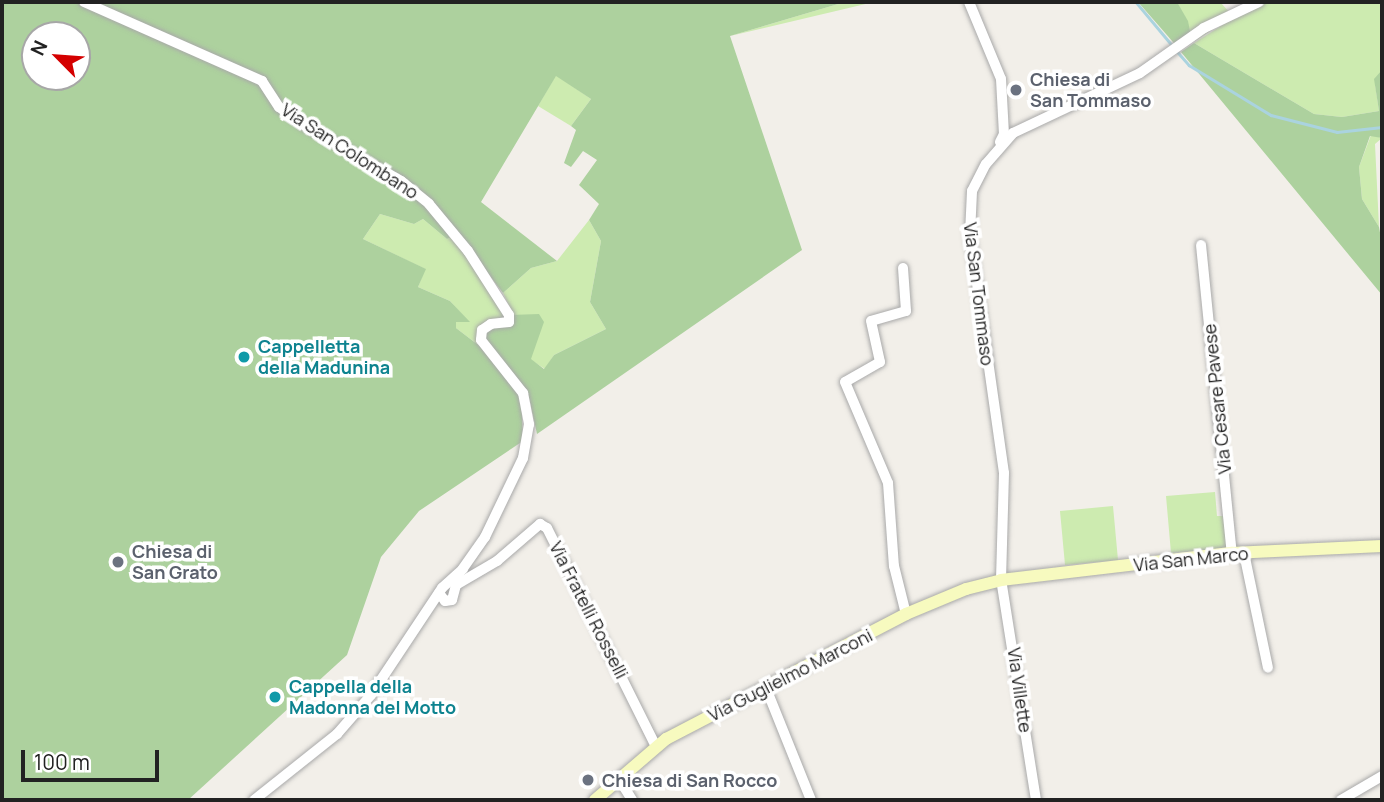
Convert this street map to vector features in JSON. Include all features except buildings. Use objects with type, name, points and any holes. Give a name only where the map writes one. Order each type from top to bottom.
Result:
[{"type":"street","name":"Via San Colombano","points":[[84,2],[262,80],[279,107],[302,124],[376,165],[429,204],[505,304],[509,322],[491,324],[482,330],[481,340],[523,393],[529,424],[523,457],[485,537],[439,593],[371,695],[337,734],[254,800]]},
{"type":"street","points":[[969,2],[1001,79],[1004,134],[999,146]]},
{"type":"street","name":"Via San Tommaso","points":[[1001,580],[1004,473],[968,205],[977,180],[999,146],[1013,133],[1140,73],[1204,28],[1259,2]]},
{"type":"street","name":"Via Cesare Pavese","points":[[1201,246],[1238,553],[1268,668]]},
{"type":"street","points":[[903,268],[906,311],[871,321],[880,362],[845,382],[888,483],[894,566],[906,614]]},
{"type":"street","name":"Via Fratelli Rosselli","points":[[439,593],[445,601],[452,600],[456,585],[497,561],[540,524],[547,528],[656,747]]},
{"type":"street","name":"Via San Marco","points":[[1001,580],[1238,553],[1382,546]]},
{"type":"street","name":"Via Guglielmo Marconi","points":[[595,800],[656,747],[906,614],[1001,580]]},
{"type":"street","name":"Via Villette","points":[[1001,580],[1036,800]]},
{"type":"street","points":[[766,688],[811,800]]},
{"type":"street","points":[[1341,800],[1382,776]]},
{"type":"street","points":[[619,779],[632,800]]},
{"type":"green space","points":[[2,2],[845,2],[730,36],[802,250],[537,434],[528,393],[482,339],[483,331],[510,315],[539,314],[544,322],[531,359],[544,369],[554,355],[606,329],[590,302],[601,241],[589,220],[599,204],[579,185],[597,160],[583,151],[571,167],[564,163],[576,130],[571,126],[591,99],[556,76],[481,202],[557,261],[531,268],[503,293],[457,233],[447,239],[423,219],[414,224],[380,214],[363,239],[426,269],[418,287],[450,301],[470,322],[456,322],[456,328],[486,351],[521,394],[523,441],[419,511],[381,557],[347,655],[188,800],[2,800]]},
{"type":"green space","points":[[845,2],[874,2],[730,36]]},
{"type":"green space","points":[[1138,2],[1177,2],[1188,21],[1192,41],[1180,50]]},
{"type":"green space","points":[[1177,2],[1220,2],[1233,16],[1195,41]]},
{"type":"green space","points":[[1270,2],[1382,2],[1382,73],[1375,84],[1379,111],[1342,117],[1314,114],[1194,43],[1243,12]]},
{"type":"green space","points":[[1194,43],[1314,114],[1342,117],[1379,111],[1374,79],[1382,70],[1382,138],[1370,136],[1359,167],[1362,199],[1379,227],[1382,244],[1382,295],[1181,52]]},
{"type":"green space","points":[[556,75],[591,99],[571,126],[538,106]]},
{"type":"green space","points":[[1371,135],[1382,138],[1375,144],[1379,227],[1362,199],[1359,167]]},
{"type":"green space","points":[[380,214],[414,224],[423,219],[447,239],[451,236],[466,252],[508,315],[486,351],[456,328],[455,322],[469,322],[450,301],[418,287],[425,269],[363,239]]},
{"type":"green space","points":[[589,220],[601,241],[590,302],[606,329],[554,355],[545,369],[531,360],[531,351],[503,293],[531,268],[557,261]]},
{"type":"green space","points":[[1215,492],[1217,516],[1227,516],[1230,548],[1171,553],[1166,496]]},
{"type":"green space","points":[[1113,506],[1118,560],[1065,565],[1060,511]]},
{"type":"waterway","points":[[1136,2],[1172,45]]},
{"type":"waterway","points":[[1176,50],[1189,65],[1271,115],[1337,132],[1382,127]]},
{"type":"place","name":"Chiesa di San Tommaso","points":[[1016,90]]},
{"type":"place","name":"Cappelletta della Madunina","points":[[244,357]]},
{"type":"place","name":"Chiesa di San Grato","points":[[118,562]]},
{"type":"place","name":"Cappella della Madonna del Motto","points":[[275,697]]},
{"type":"place","name":"Chiesa di San Rocco","points":[[588,780]]}]
